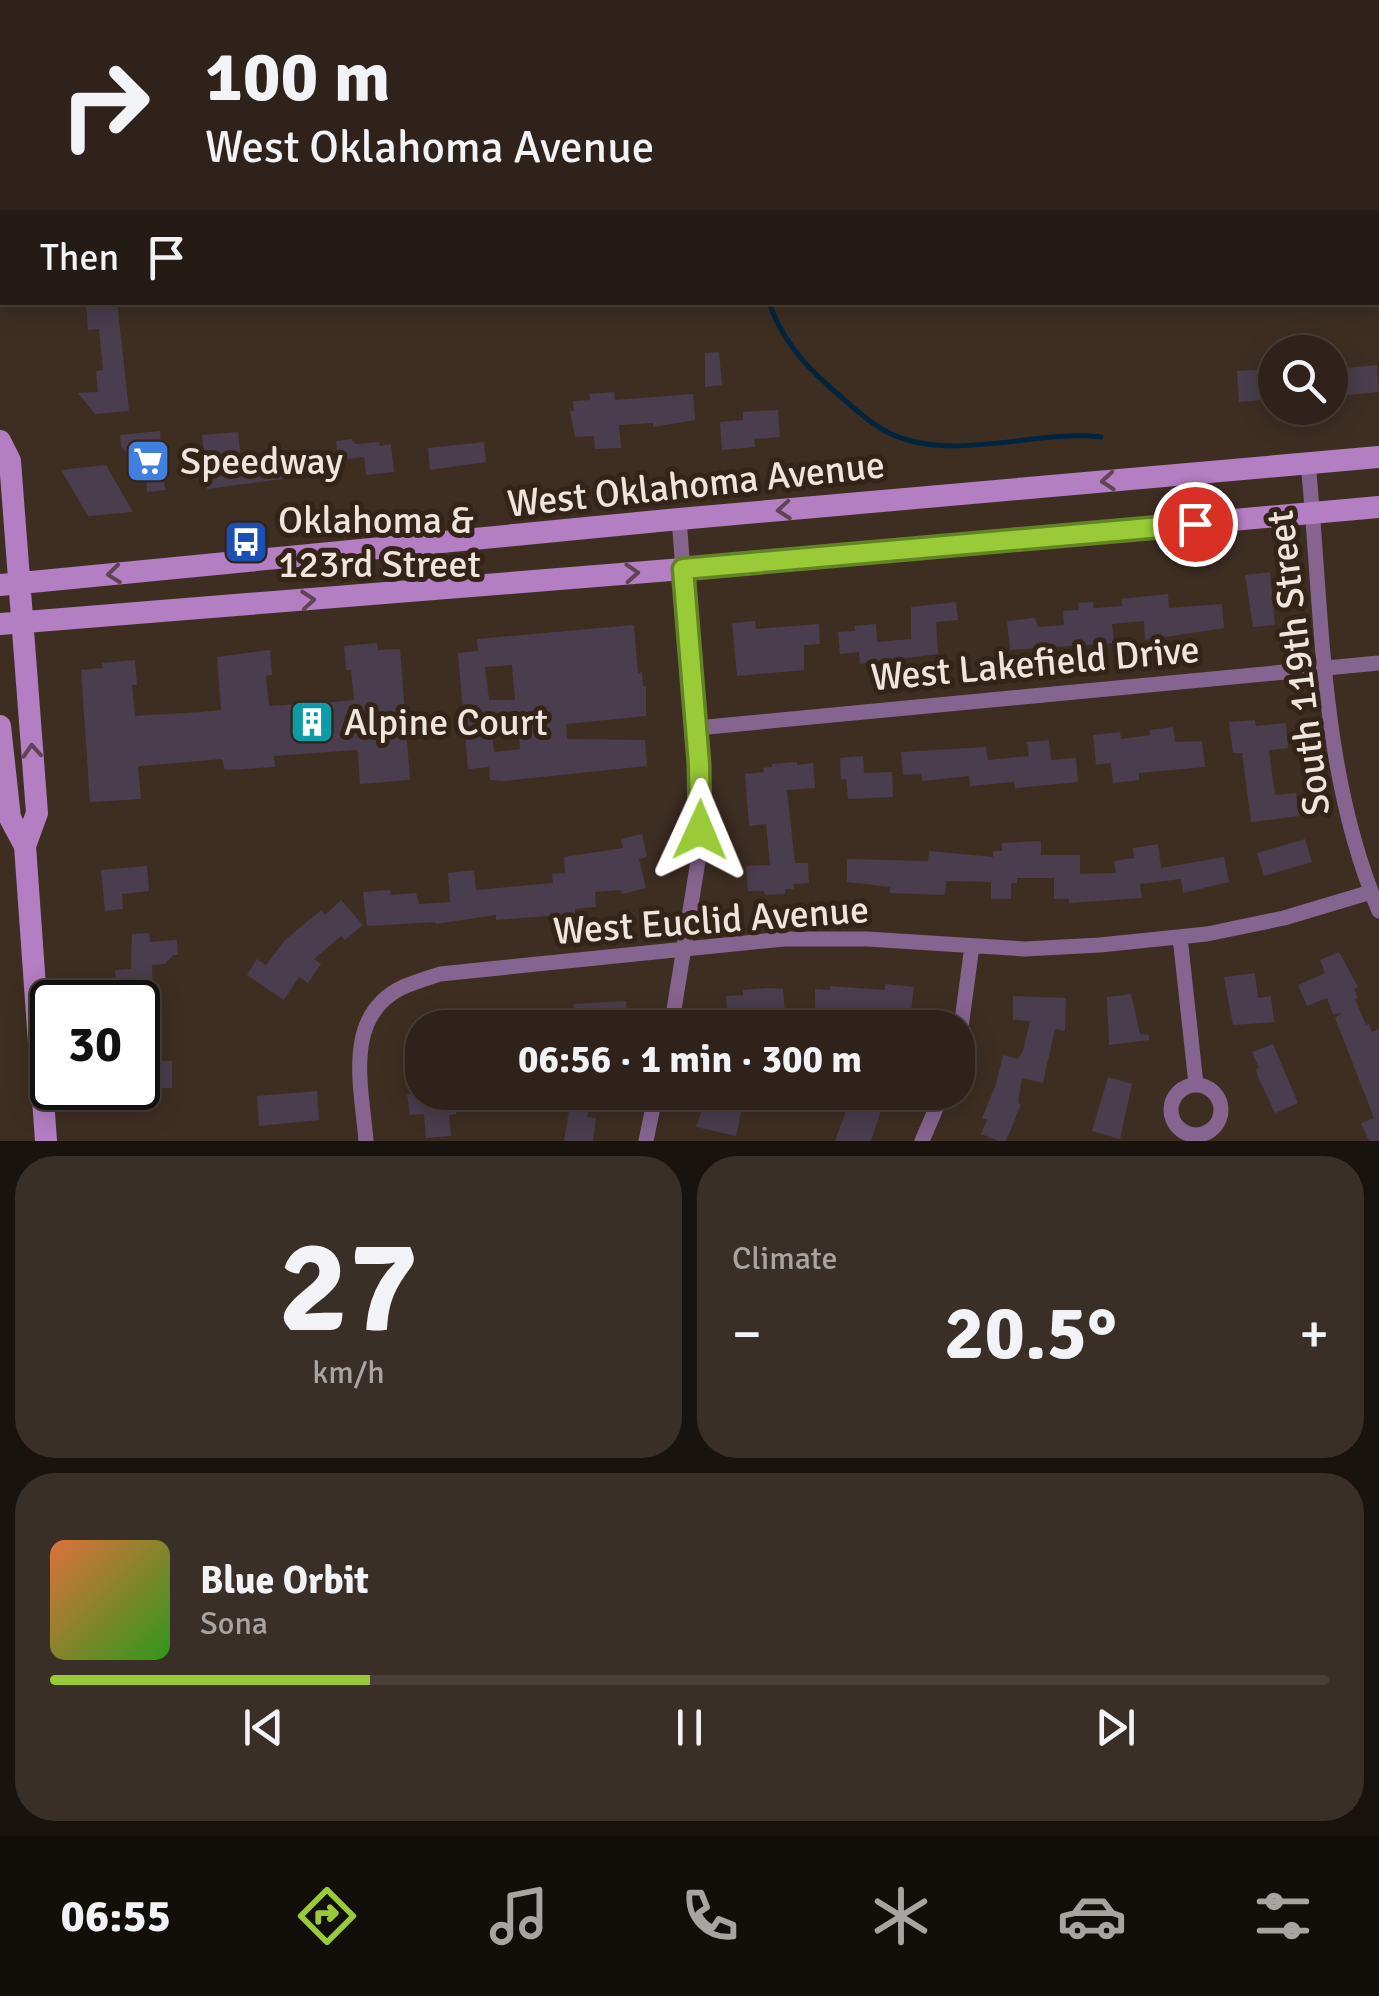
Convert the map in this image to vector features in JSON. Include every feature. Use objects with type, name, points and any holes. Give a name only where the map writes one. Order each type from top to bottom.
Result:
[{"type":"main road","points":[[0,441],[10,461],[11,623],[37,813],[25,846],[46,1141]]},
{"type":"main road","name":"West Oklahoma Avenue","points":[[10,584],[678,519],[1379,457]]},
{"type":"main road","name":"West Oklahoma Avenue","points":[[11,623],[1379,507]]},
{"type":"main road","points":[[0,726],[10,818],[25,846]]},
{"type":"street","name":"South 119th Street","points":[[1308,463],[1326,668],[1343,801],[1360,866],[1379,911]]},
{"type":"street","points":[[674,1010],[686,948],[700,815],[697,728],[678,519]]},
{"type":"street","name":"West Lakefield Drive","points":[[697,728],[1379,663]]},
{"type":"street","name":"West Euclid Avenue","points":[[366,1141],[359,1042],[369,1017],[399,988],[440,974],[784,939],[867,939],[1025,949],[1180,937],[1284,918],[1371,892]]},
{"type":"street","points":[[1180,937],[1196,1084]]},
{"type":"street","points":[[963,1010],[972,946]]},
{"type":"street","points":[[646,1141],[652,1110]]},
{"type":"street","points":[[922,1141],[935,1110]]},
{"type":"building","points":[[86,305],[117,305],[129,411],[95,414],[78,393],[98,392],[96,371],[103,370],[99,329],[88,330]]},
{"type":"building","points":[[719,352],[722,385],[705,387],[705,353]]},
{"type":"building","points":[[1377,365],[1379,392],[1348,395],[1348,368]]},
{"type":"building","points":[[1258,370],[1258,400],[1239,402],[1237,371]]},
{"type":"building","points":[[614,392],[615,400],[693,394],[695,420],[653,427],[653,423],[619,425],[621,448],[595,449],[594,436],[575,437],[570,411],[574,411],[573,401],[590,400],[590,394]]},
{"type":"building","points":[[778,410],[780,437],[754,439],[755,447],[722,450],[720,422],[743,420],[743,412]]},
{"type":"building","name":"Speedway","points":[[160,431],[165,490],[147,492],[146,476],[121,446],[120,435]]},
{"type":"building","points":[[238,432],[241,461],[287,457],[287,453],[303,451],[305,472],[289,474],[289,478],[207,489],[202,435]]},
{"type":"building","points":[[351,439],[356,444],[391,444],[394,472],[366,475],[364,457],[338,460],[336,441]]},
{"type":"building","points":[[484,442],[486,462],[430,470],[428,448]]},
{"type":"building","name":"Speedway","points":[[106,465],[133,512],[88,516],[61,470]]},
{"type":"building","points":[[1270,572],[1275,625],[1253,627],[1245,575]]},
{"type":"building","points":[[1168,594],[1169,608],[1222,604],[1224,628],[1145,640],[1144,621],[1112,624],[1114,643],[1010,650],[1007,621],[1035,618],[1038,627],[1064,625],[1063,611],[1079,610],[1078,603],[1093,602],[1094,608],[1122,606],[1121,599]]},
{"type":"building","points":[[956,602],[958,620],[936,622],[938,654],[860,664],[859,652],[840,654],[838,632],[876,624],[877,642],[911,639],[911,607]]},
{"type":"building","points":[[755,621],[756,629],[819,624],[820,644],[804,645],[804,670],[737,676],[732,623]]},
{"type":"building","points":[[634,625],[638,673],[642,672],[646,686],[646,716],[566,724],[567,739],[645,740],[647,766],[503,781],[490,780],[489,767],[468,769],[458,653],[478,651],[477,639]],"holes":[[[512,665],[515,700],[489,700],[485,667]],[[517,711],[520,749],[494,752],[490,714]]]},
{"type":"building","name":"Alpine Court","points":[[377,643],[378,650],[400,649],[410,780],[360,784],[355,750],[274,756],[275,767],[225,770],[222,759],[141,766],[141,799],[90,802],[81,670],[103,668],[102,663],[135,660],[135,716],[221,710],[217,657],[270,650],[272,675],[266,676],[269,706],[334,702],[354,700],[344,646]]},
{"type":"building","points":[[1255,720],[1256,726],[1286,723],[1288,748],[1269,750],[1275,795],[1296,793],[1299,816],[1251,822],[1242,753],[1233,753],[1229,722]]},
{"type":"building","points":[[1173,727],[1175,742],[1202,741],[1205,767],[1139,773],[1139,780],[1113,783],[1111,763],[1096,765],[1093,735],[1120,732],[1121,739]]},
{"type":"building","points":[[1049,740],[1051,760],[1076,758],[1078,782],[1015,788],[1014,782],[970,786],[969,776],[922,781],[921,774],[903,775],[901,752],[986,747],[988,760],[1029,756],[1027,742]]},
{"type":"building","points":[[863,756],[864,773],[892,772],[893,797],[848,799],[846,779],[841,780],[840,758]]},
{"type":"building","points":[[813,763],[815,788],[787,790],[795,863],[808,863],[809,883],[793,884],[794,889],[785,889],[785,894],[748,891],[746,866],[770,865],[766,824],[749,826],[745,774],[764,772],[763,768],[772,764]]},
{"type":"building","points":[[642,834],[647,857],[639,859],[646,888],[622,894],[620,890],[595,892],[596,907],[575,909],[575,914],[496,920],[496,915],[436,924],[367,926],[363,892],[416,893],[419,904],[450,902],[448,873],[474,870],[476,890],[553,883],[552,874],[565,873],[564,857],[623,848],[621,839]]},
{"type":"building","points":[[1305,839],[1312,862],[1264,876],[1257,853]]},
{"type":"building","points":[[1041,841],[1041,855],[1080,855],[1080,874],[1116,873],[1114,861],[1134,858],[1133,848],[1158,844],[1161,868],[1224,857],[1229,882],[1183,893],[1181,879],[1140,884],[1142,898],[1069,903],[1069,899],[1054,899],[1054,878],[1017,878],[1017,883],[1011,883],[1011,899],[991,899],[991,882],[946,881],[945,895],[890,893],[890,887],[847,882],[847,859],[928,861],[929,851],[993,857],[993,851],[1002,851],[1002,843]]},
{"type":"building","points":[[147,866],[149,891],[122,894],[123,909],[105,911],[101,870]]},
{"type":"building","points":[[341,900],[363,925],[345,940],[341,936],[314,959],[321,964],[308,983],[299,977],[284,1000],[247,975],[257,959],[266,965],[285,940],[321,910],[325,915]]},
{"type":"building","points":[[149,933],[150,942],[177,940],[178,955],[165,964],[152,965],[153,980],[116,980],[115,970],[131,969],[132,934]]},
{"type":"building","points":[[1339,952],[1358,987],[1354,989],[1358,998],[1355,999],[1366,1025],[1372,1032],[1379,1029],[1379,1141],[1369,1141],[1361,1123],[1374,1118],[1335,1018],[1342,1013],[1333,1014],[1327,998],[1307,1006],[1298,985],[1325,973],[1320,960]]},
{"type":"building","points":[[1255,973],[1258,998],[1271,996],[1274,1022],[1233,1025],[1224,977]]},
{"type":"building","points":[[885,984],[914,987],[911,1010],[815,1010],[815,989],[830,990],[830,986],[885,990]]},
{"type":"building","points":[[783,989],[785,1010],[727,1010],[726,996],[743,995],[743,990]]},
{"type":"building","points":[[1131,994],[1140,1034],[1149,1035],[1149,1040],[1109,1045],[1107,997]]},
{"type":"building","points":[[1013,996],[1066,998],[1065,1031],[1055,1029],[1043,1083],[1022,1078],[1018,1103],[1021,1104],[1006,1141],[999,1141],[981,1134],[987,1120],[982,1118],[1003,1055],[1018,1059],[1030,1021],[1013,1020]]},
{"type":"building","points":[[626,1001],[627,1010],[564,1010],[574,1009],[573,1004]]},
{"type":"building","points":[[1273,1044],[1298,1103],[1275,1113],[1258,1077],[1259,1068],[1252,1052]]},
{"type":"building","points":[[160,1061],[172,1061],[172,1088],[160,1088]]},
{"type":"building","points":[[1108,1077],[1132,1084],[1120,1139],[1092,1131]]},
{"type":"building","points":[[317,1091],[319,1120],[259,1126],[257,1096]]},
{"type":"building","points":[[409,1110],[456,1110],[456,1114],[449,1115],[451,1136],[426,1138],[424,1114],[410,1115]]},
{"type":"building","points":[[569,1110],[588,1110],[587,1117],[596,1118],[593,1141],[564,1141]]},
{"type":"building","points":[[702,1110],[742,1110],[736,1136],[696,1127]]},
{"type":"building","points":[[846,1110],[881,1110],[871,1141],[835,1141]]},
{"type":"waterway","points":[[770,305],[786,339],[812,370],[867,419],[905,439],[959,446],[1101,437]]},
{"type":"place","name":"Speedway","points":[[148,461]]},
{"type":"place","name":"Oklahoma & 123rd Street","points":[[246,542]]},
{"type":"place","name":"Alpine Court","points":[[312,722]]},
{"type":"route","points":[[700,830],[699,764],[683,569],[1195,524]]}]
